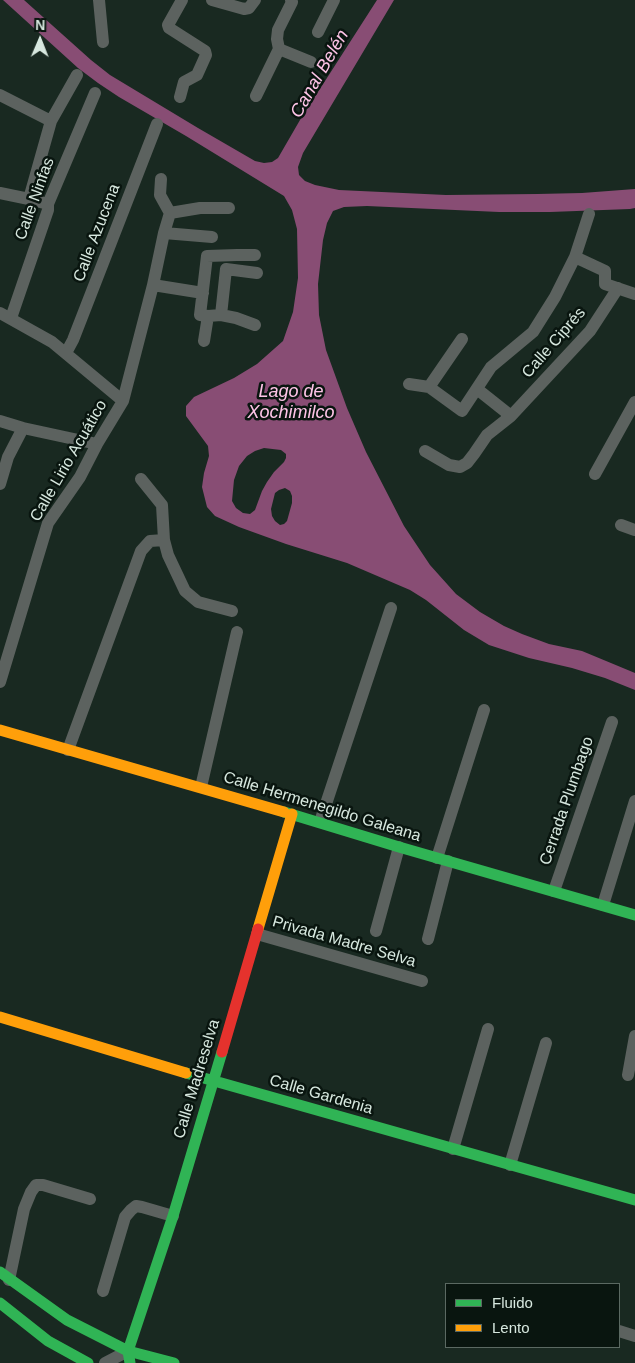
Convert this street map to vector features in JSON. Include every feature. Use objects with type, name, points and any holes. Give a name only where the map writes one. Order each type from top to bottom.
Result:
[{"type":"street","points":[[99,0],[103,42]]},
{"type":"street","points":[[180,97],[184,82],[197,75],[206,55],[205,50],[169,28],[168,25],[182,0]]},
{"type":"street","points":[[212,0],[244,9],[249,8],[255,0]]},
{"type":"street","points":[[256,96],[279,49],[278,30],[292,2],[291,0]]},
{"type":"street","points":[[318,32],[334,0]]},
{"type":"street","points":[[279,49],[311,62]]},
{"type":"street","points":[[29,199],[51,121],[77,75]]},
{"type":"street","name":"Calle Ninfas","points":[[5,316],[48,210],[48,204],[95,92]]},
{"type":"street","points":[[0,95],[51,121]]},
{"type":"street","name":"Calle Azucena","points":[[66,353],[73,340],[157,124]]},
{"type":"street","points":[[161,179],[160,195],[170,213],[200,208],[229,208]]},
{"type":"street","points":[[0,193],[48,204]]},
{"type":"street","name":"Calle Lirio Acuático","points":[[0,682],[48,523],[80,477],[123,401],[170,213]]},
{"type":"street","points":[[409,384],[429,387],[462,411],[491,367],[533,332],[555,297],[575,257],[589,214]]},
{"type":"street","points":[[164,233],[212,237]]},
{"type":"street","points":[[255,255],[207,256],[200,315],[222,315],[256,325]]},
{"type":"street","points":[[575,257],[605,271],[605,284],[635,294]]},
{"type":"street","points":[[222,315],[226,268],[257,273]]},
{"type":"street","points":[[153,285],[203,293]]},
{"type":"street","name":"Calle Ciprés","points":[[425,451],[449,465],[460,467],[467,463],[487,435],[511,416],[590,331],[618,288]]},
{"type":"street","points":[[5,316],[52,342],[123,401]]},
{"type":"street","points":[[204,341],[208,316]]},
{"type":"street","points":[[429,387],[462,338]]},
{"type":"street","points":[[477,389],[511,416]]},
{"type":"street","points":[[595,474],[635,402]]},
{"type":"street","points":[[0,421],[22,428],[97,444]]},
{"type":"street","points":[[0,484],[8,457],[22,428]]},
{"type":"street","points":[[141,479],[162,505],[164,540],[168,555],[185,591],[198,602],[232,611]]},
{"type":"street","points":[[621,525],[635,530]]},
{"type":"street","points":[[68,750],[141,551],[150,541],[164,540]]},
{"type":"street","points":[[320,822],[392,608]]},
{"type":"street","points":[[201,787],[237,632]]},
{"type":"street","points":[[428,939],[442,859],[484,710]]},
{"type":"street","name":"Cerrada Plumbago","points":[[554,892],[612,722]]},
{"type":"street","name":"Calle Hermenegildo Galeana","points":[[0,730],[635,914]]},
{"type":"street","points":[[603,905],[635,801]]},
{"type":"street","name":"Calle Madreselva","points":[[129,1357],[214,1081],[292,814]]},
{"type":"street","points":[[376,931],[399,847]]},
{"type":"street","name":"Privada Madre Selva","points":[[257,934],[422,981]]},
{"type":"street","name":"Calle Gardenia","points":[[0,1017],[214,1081],[635,1200]]},
{"type":"street","points":[[453,1149],[488,1029]]},
{"type":"street","points":[[628,1075],[635,1036]]},
{"type":"street","points":[[510,1164],[546,1043]]},
{"type":"street","points":[[90,1199],[43,1185],[36,1185],[24,1209],[5,1276],[67,1320],[129,1357]]},
{"type":"street","points":[[103,1291],[125,1217],[130,1210],[136,1206],[173,1216]]},
{"type":"street","points":[[0,1303],[48,1341],[88,1363]]},
{"type":"street","points":[[620,1331],[635,1336]]},
{"type":"street","points":[[105,1363],[129,1357],[174,1363]]},
{"type":"water","name":"Lago de Xochimilco","points":[[3,0],[24,0],[110,75],[255,161],[272,162],[278,158],[300,120],[377,0],[394,0],[303,153],[298,167],[299,175],[305,181],[339,190],[446,195],[582,193],[635,189],[635,208],[630,209],[499,212],[367,206],[344,207],[333,211],[327,223],[318,284],[319,315],[326,350],[347,408],[366,452],[404,526],[430,565],[456,594],[480,612],[504,626],[549,644],[582,651],[635,673],[635,690],[605,678],[529,658],[489,645],[464,630],[410,590],[347,563],[286,544],[215,516],[207,507],[202,487],[209,456],[208,446],[186,416],[186,406],[194,397],[234,378],[257,364],[283,341],[293,312],[298,278],[297,229],[292,210],[284,196],[119,97],[78,68]],"holes":[[[264,448],[281,450],[286,454],[286,458],[267,482],[255,510],[250,514],[243,513],[236,508],[232,501],[234,480],[239,466],[247,456]],[[285,488],[290,491],[292,503],[287,521],[280,525],[272,516],[271,509],[275,493]]]},
{"type":"traffic: fast","points":[[284,812],[635,915]]},
{"type":"traffic: fast","points":[[130,1363],[128,1351],[173,1216],[222,1052]]},
{"type":"traffic: fast","points":[[186,1073],[635,1200]]},
{"type":"traffic: fast","points":[[0,1272],[67,1320],[128,1351],[174,1363]]},
{"type":"traffic: fast","points":[[0,1303],[48,1341],[88,1363]]},
{"type":"traffic: slow","points":[[0,730],[284,812]]},
{"type":"traffic: slow","points":[[258,929],[292,814]]},
{"type":"traffic: slow","points":[[0,1017],[186,1073]]},
{"type":"traffic: jam","points":[[222,1052],[258,929]]},
{"type":"water label","name":"Canal Belén","points":[[320,74]]}]
